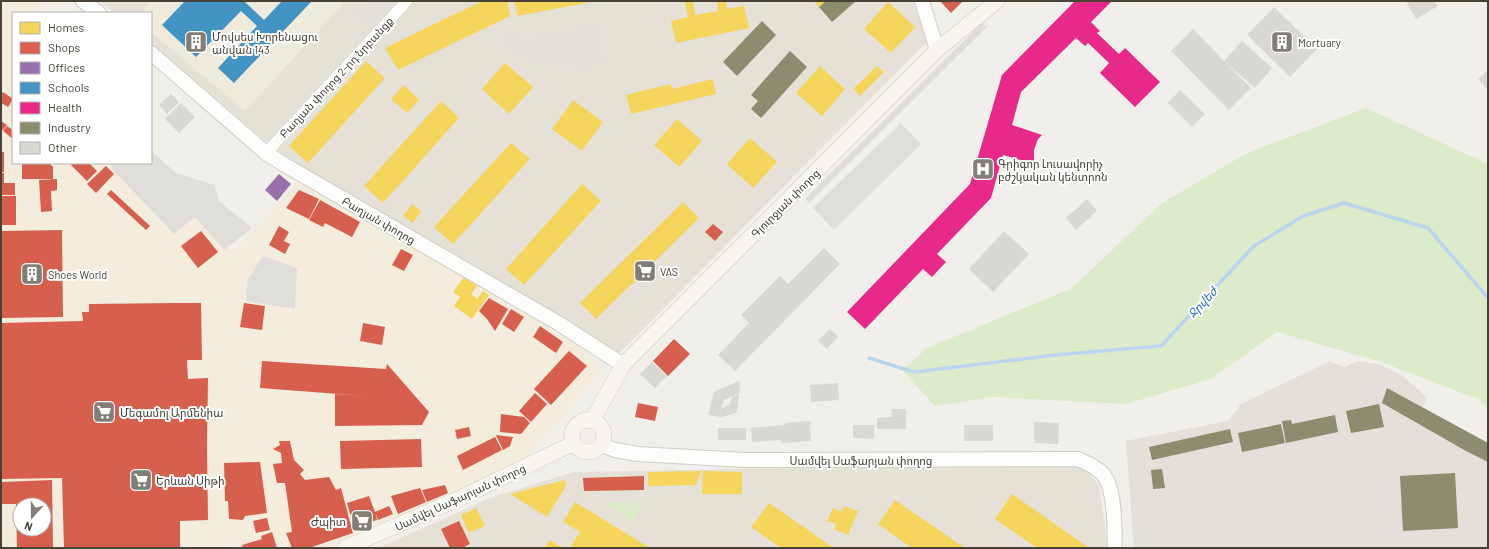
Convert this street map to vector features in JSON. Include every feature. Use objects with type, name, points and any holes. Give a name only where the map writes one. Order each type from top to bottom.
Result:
[{"type":"main road","name":"Գյուրջյան փողոց","points":[[592,421],[623,365],[937,50],[997,1]]},
{"type":"main road","points":[[592,421],[596,422],[603,430],[604,440],[602,445],[594,451],[585,452],[576,447],[574,443],[572,438],[574,428],[582,422],[592,421]]},
{"type":"main road","name":"Սամվել Սաֆարյան փողոց","points":[[345,548],[458,500],[574,443]]},
{"type":"street","points":[[83,1],[98,12]]},
{"type":"street","name":"Բաղյան փողոց 2-րդ նրբանցք","points":[[266,152],[407,1]]},
{"type":"street","points":[[922,1],[937,50]]},
{"type":"street","name":"Բաղյան փողոց","points":[[152,54],[266,152],[291,169],[558,323],[623,365]]},
{"type":"street","name":"Սամվել Սաֆարյան փողոց","points":[[602,445],[615,450],[638,454],[745,460],[1078,459],[1092,465],[1103,474],[1109,486],[1113,506],[1115,548]]},
{"type":"shaded area","points":[[1,1],[45,1],[41,12],[12,12],[12,164],[132,164],[198,213],[236,251],[298,180],[588,350],[602,368],[595,380],[523,462],[430,506],[331,548],[1,548]]},
{"type":"shaded area","points":[[100,1],[913,1],[927,42],[619,353],[412,230],[294,165],[152,45],[152,12],[113,12]]},
{"type":"shaded area","points":[[152,1],[340,1],[343,4],[245,111],[152,33],[152,12],[141,12]]},
{"type":"shaded area","points":[[366,1],[393,1],[370,26],[355,13]]},
{"type":"shaded area","points":[[982,23],[987,27],[809,203],[805,199]]},
{"type":"shaded area","points":[[599,26],[603,63],[587,67],[542,64],[518,53],[503,40],[513,34],[525,40]]},
{"type":"shaded area","points":[[901,123],[921,144],[834,230],[813,208]]},
{"type":"shaded area","points":[[152,152],[176,173],[214,185],[219,201],[252,228],[224,250],[195,217],[174,234],[110,167],[114,164],[152,164]]},
{"type":"shaded area","points":[[263,256],[297,268],[295,309],[246,301],[248,279]]},
{"type":"shaded area","points":[[1330,361],[1344,368],[1357,361],[1379,364],[1403,376],[1427,398],[1422,407],[1488,443],[1488,548],[1134,548],[1126,441],[1228,421],[1241,404]]},
{"type":"shaded area","points":[[1068,463],[1086,470],[1099,485],[1108,548],[378,548],[490,498],[574,472]]},
{"type":"green space","points":[[1366,108],[1488,164],[1488,411],[1480,400],[1381,362],[1277,332],[1211,379],[1126,404],[992,397],[935,406],[902,370],[927,348],[1072,288],[1162,203],[1247,153]]},
{"type":"green space","points":[[602,502],[643,503],[634,520],[630,520]]},
{"type":"building: Homes","points":[[482,1],[507,1],[510,16],[398,70],[385,48]]},
{"type":"building: Homes","points":[[514,1],[591,1],[591,2],[518,16]]},
{"type":"building: Homes","points":[[685,1],[693,1],[695,15],[718,11],[717,1],[726,1],[727,9],[744,6],[749,28],[676,43],[671,21],[688,17]]},
{"type":"building: Homes","points":[[814,1],[826,1],[819,7]]},
{"type":"building: Homes","points":[[888,2],[915,27],[891,53],[864,29]]},
{"type":"building: Homes","points":[[366,61],[385,78],[308,163],[289,146]]},
{"type":"building: Homes","points":[[505,63],[533,87],[509,114],[482,89]]},
{"type":"building: Homes","points":[[820,66],[845,89],[822,116],[796,93]]},
{"type":"building: Homes","points":[[877,66],[884,72],[860,96],[853,89]]},
{"type":"building: Homes","points":[[713,79],[716,94],[631,114],[626,95],[671,84],[672,89]]},
{"type":"building: Homes","points":[[404,85],[419,100],[407,113],[391,99]]},
{"type":"building: Homes","points":[[573,100],[603,122],[582,151],[552,129]]},
{"type":"building: Homes","points":[[441,101],[459,118],[383,203],[364,186]]},
{"type":"building: Homes","points":[[677,119],[702,141],[679,167],[654,145]]},
{"type":"building: Homes","points":[[750,138],[777,162],[753,188],[727,164]]},
{"type":"building: Homes","points":[[511,143],[530,159],[453,244],[434,227]]},
{"type":"building: Homes","points":[[582,184],[601,201],[524,285],[506,269]]},
{"type":"building: Homes","points":[[683,202],[699,218],[596,319],[580,303]]},
{"type":"building: Homes","points":[[412,204],[421,211],[413,223],[403,216]]},
{"type":"building: Homes","points":[[464,277],[477,286],[471,294],[477,299],[483,291],[489,295],[472,319],[454,306],[460,297],[453,292]]},
{"type":"building: Homes","points":[[701,471],[696,485],[648,486],[648,472]]},
{"type":"building: Homes","points":[[703,471],[742,472],[742,494],[702,494]]},
{"type":"building: Homes","points":[[565,480],[566,486],[547,517],[510,494]]},
{"type":"building: Homes","points":[[1012,494],[1089,548],[1037,548],[995,519]]},
{"type":"building: Homes","points":[[895,500],[965,548],[912,548],[878,524]]},
{"type":"building: Homes","points":[[575,502],[650,548],[570,548],[580,532],[563,522]]},
{"type":"building: Homes","points":[[769,503],[834,548],[781,548],[751,527]]},
{"type":"building: Homes","points":[[844,506],[858,511],[848,535],[834,529],[836,524],[827,521],[833,508],[842,512]]},
{"type":"building: Homes","points":[[476,508],[485,526],[469,533],[461,515]]},
{"type":"building: Homes","points":[[550,540],[563,548],[545,548]]},
{"type":"building: Shops","points":[[940,1],[963,1],[951,13]]},
{"type":"building: Shops","points":[[3,92],[12,98],[8,107],[1,103],[1,95]]},
{"type":"building: Shops","points":[[1,121],[7,125],[3,130],[1,129]]},
{"type":"building: Shops","points":[[7,126],[12,129],[12,138],[3,131]]},
{"type":"building: Shops","points":[[1,152],[4,152],[4,172],[1,172]]},
{"type":"building: Shops","points":[[22,164],[50,164],[53,167],[53,179],[22,179]]},
{"type":"building: Shops","points":[[90,164],[97,171],[87,181],[71,165]]},
{"type":"building: Shops","points":[[106,166],[114,174],[96,193],[87,184]]},
{"type":"building: Shops","points":[[1,173],[4,173],[4,183],[15,183],[15,195],[1,195]]},
{"type":"building: Shops","points":[[57,179],[57,190],[51,191],[52,211],[41,212],[39,180]]},
{"type":"building: Shops","points":[[111,190],[150,226],[146,230],[107,194]]},
{"type":"building: Shops","points":[[299,190],[319,199],[309,219],[286,208]]},
{"type":"building: Shops","points":[[1,196],[16,196],[16,225],[1,225]]},
{"type":"building: Shops","points":[[320,200],[360,222],[352,237],[325,223],[323,227],[309,220]]},
{"type":"building: Shops","points":[[713,224],[723,232],[715,241],[705,232]]},
{"type":"building: Shops","points":[[279,226],[289,232],[284,241],[290,244],[285,254],[269,245]]},
{"type":"building: Shops","name":"Shoes World","points":[[62,230],[63,317],[1,318],[1,231]]},
{"type":"building: Shops","points":[[201,231],[218,252],[198,268],[181,246]]},
{"type":"building: Shops","points":[[401,249],[413,255],[404,271],[392,265]]},
{"type":"building: Shops","points":[[489,298],[508,309],[495,331],[487,319],[479,311]]},
{"type":"building: Shops","name":"Մեգամոլ Արմենիա","points":[[201,303],[202,360],[187,360],[188,379],[208,378],[208,520],[180,521],[180,548],[64,548],[62,478],[1,479],[1,323],[83,321],[82,312],[89,312],[89,304]]},
{"type":"building: Shops","points":[[244,303],[265,306],[262,330],[240,327]]},
{"type":"building: Shops","points":[[511,309],[524,317],[514,332],[502,324]]},
{"type":"building: Shops","points":[[363,323],[385,327],[382,345],[360,341]]},
{"type":"building: Shops","points":[[540,326],[563,342],[556,353],[533,337]]},
{"type":"building: Shops","points":[[674,339],[690,354],[668,376],[653,361]]},
{"type":"building: Shops","points":[[569,351],[587,366],[551,405],[534,389]]},
{"type":"building: Shops","points":[[262,361],[386,369],[387,364],[429,412],[422,425],[335,426],[335,394],[365,396],[260,388]]},
{"type":"building: Shops","points":[[535,393],[547,404],[531,422],[519,411]]},
{"type":"building: Shops","points":[[638,403],[658,407],[655,421],[635,417]]},
{"type":"building: Shops","points":[[501,414],[524,417],[530,423],[521,434],[500,432]]},
{"type":"building: Shops","points":[[469,427],[471,436],[457,439],[455,430]]},
{"type":"building: Shops","points":[[496,435],[513,437],[510,446],[503,450]]},
{"type":"building: Shops","points":[[495,437],[502,450],[463,470],[457,456]]},
{"type":"building: Shops","points":[[421,439],[422,467],[341,469],[340,441]]},
{"type":"building: Shops","points":[[279,441],[290,441],[294,460],[304,470],[300,474],[305,480],[329,477],[336,490],[341,488],[353,533],[309,548],[292,548],[286,533],[292,532],[285,483],[277,483],[273,464],[282,463],[281,453],[273,449],[280,445]]},
{"type":"building: Shops","points":[[260,462],[267,513],[245,516],[243,520],[229,519],[228,501],[225,501],[224,463]]},
{"type":"building: Shops","points":[[644,476],[644,490],[584,491],[583,478]]},
{"type":"building: Shops","points":[[52,480],[53,548],[17,548],[17,537],[52,537],[52,497],[12,497],[12,504],[1,504],[1,482]]},
{"type":"building: Shops","points":[[445,485],[448,493],[427,502],[422,490]]},
{"type":"building: Shops","points":[[420,488],[426,502],[398,514],[391,496]]},
{"type":"building: Shops","points":[[369,496],[375,512],[389,506],[393,514],[378,520],[376,514],[377,520],[354,527],[347,503]]},
{"type":"building: Shops","points":[[267,518],[270,530],[256,533],[253,521]]},
{"type":"building: Shops","points":[[459,521],[470,544],[462,548],[450,548],[441,529]]},
{"type":"building: Shops","points":[[272,532],[277,548],[243,548],[242,545],[262,539],[261,536]]},
{"type":"building: Offices","points":[[279,174],[291,184],[277,201],[265,190]]},
{"type":"building: Schools","name":"Մովսես Խորենացու անվան 143","points":[[185,1],[244,1],[264,20],[282,1],[312,1],[234,83],[218,68],[257,26],[241,11],[196,57],[162,25]]},
{"type":"building: Health","name":"Գրիգոր Լուսավորիչ բժշկական կենտրոն","points":[[1075,1],[1112,1],[1091,22],[1100,31],[1097,33],[1119,54],[1125,48],[1160,82],[1135,107],[1100,73],[1109,63],[1088,43],[1085,46],[1076,38],[1021,92],[1012,125],[1042,135],[1038,139],[1034,150],[1034,164],[1003,155],[991,198],[937,254],[946,262],[932,277],[923,269],[865,329],[847,312],[970,184],[1002,75]]},
{"type":"building: Industry","points":[[826,1],[856,1],[832,22],[819,7]]},
{"type":"building: Industry","points":[[762,21],[776,35],[737,76],[723,62]]},
{"type":"building: Industry","points":[[790,51],[807,67],[761,118],[751,109],[758,101],[751,95]]},
{"type":"building: Industry","points":[[1387,388],[1488,443],[1488,462],[1382,403]]},
{"type":"building: Industry","points":[[1379,404],[1384,427],[1351,433],[1346,411]]},
{"type":"building: Industry","points":[[1335,415],[1338,432],[1286,443],[1282,421],[1291,420],[1292,424]]},
{"type":"building: Industry","points":[[1281,424],[1285,443],[1242,452],[1238,433]]},
{"type":"building: Industry","points":[[1230,429],[1233,442],[1152,460],[1149,447]]},
{"type":"building: Industry","points":[[1162,469],[1165,488],[1153,489],[1151,470]]},
{"type":"building: Industry","points":[[1455,473],[1458,528],[1403,531],[1400,476]]},
{"type":"building: Other","points":[[1406,1],[1434,1],[1438,6],[1416,19]]},
{"type":"building: Other","name":"Mortuary","points":[[1274,7],[1317,49],[1290,77],[1247,35]]},
{"type":"building: Other","points":[[1193,29],[1224,61],[1242,41],[1272,68],[1255,88],[1225,62],[1251,88],[1229,110],[1171,51]]},
{"type":"building: Other","points":[[1488,70],[1488,90],[1478,79]]},
{"type":"building: Other","points":[[1180,90],[1205,114],[1192,127],[1168,103]]},
{"type":"building: Other","points":[[171,94],[179,102],[167,114],[159,105]]},
{"type":"building: Other","points":[[181,103],[195,117],[179,133],[165,119]]},
{"type":"building: Other","points":[[1087,199],[1097,211],[1076,230],[1066,218]]},
{"type":"building: Other","points":[[1004,231],[1029,254],[993,292],[969,269]]},
{"type":"building: Other","points":[[824,248],[840,264],[735,371],[718,355],[749,323],[741,315],[780,276],[788,284]]},
{"type":"building: Other","points":[[830,329],[838,337],[827,349],[818,341]]},
{"type":"building: Other","points":[[652,362],[667,376],[655,388],[640,374]]},
{"type":"building: Other","points":[[739,381],[740,393],[724,400],[719,417],[708,415],[714,392]]},
{"type":"building: Other","points":[[838,383],[839,400],[811,402],[810,385]]},
{"type":"building: Other","points":[[739,394],[736,413],[719,418],[722,408],[730,404],[732,397]]},
{"type":"building: Other","points":[[891,409],[906,409],[906,429],[877,429],[877,418],[892,417]]},
{"type":"building: Other","points":[[810,421],[811,441],[782,443],[782,440],[752,442],[751,428]]},
{"type":"building: Other","points":[[1034,422],[1059,423],[1058,444],[1034,443]]},
{"type":"building: Other","points":[[853,425],[874,425],[874,439],[853,438]]},
{"type":"building: Other","points":[[964,425],[993,425],[993,441],[964,441]]},
{"type":"building: Other","points":[[718,428],[746,428],[746,440],[718,440]]},
{"type":"waterway","name":"Ջրվեժ","points":[[869,358],[914,372],[1055,355],[1161,346],[1254,246],[1303,216],[1344,203],[1428,228],[1488,298]]},
{"type":"place","name":"Մովսես Խորենացու անվան 143","points":[[196,42]]},
{"type":"place","name":"Mortuary","points":[[1282,42]]},
{"type":"place","name":"Գրիգոր Լուսավորիչ բժշկական կենտրոն","points":[[983,169]]},
{"type":"place","name":"VAS","points":[[645,271]]},
{"type":"place","name":"Shoes World","points":[[32,274]]},
{"type":"place","name":"Մեգամոլ Արմենիա","points":[[104,412]]},
{"type":"place","name":"Երևան Սիթի","points":[[141,480]]},
{"type":"place","name":"Ժպիտ","points":[[362,521]]}]
